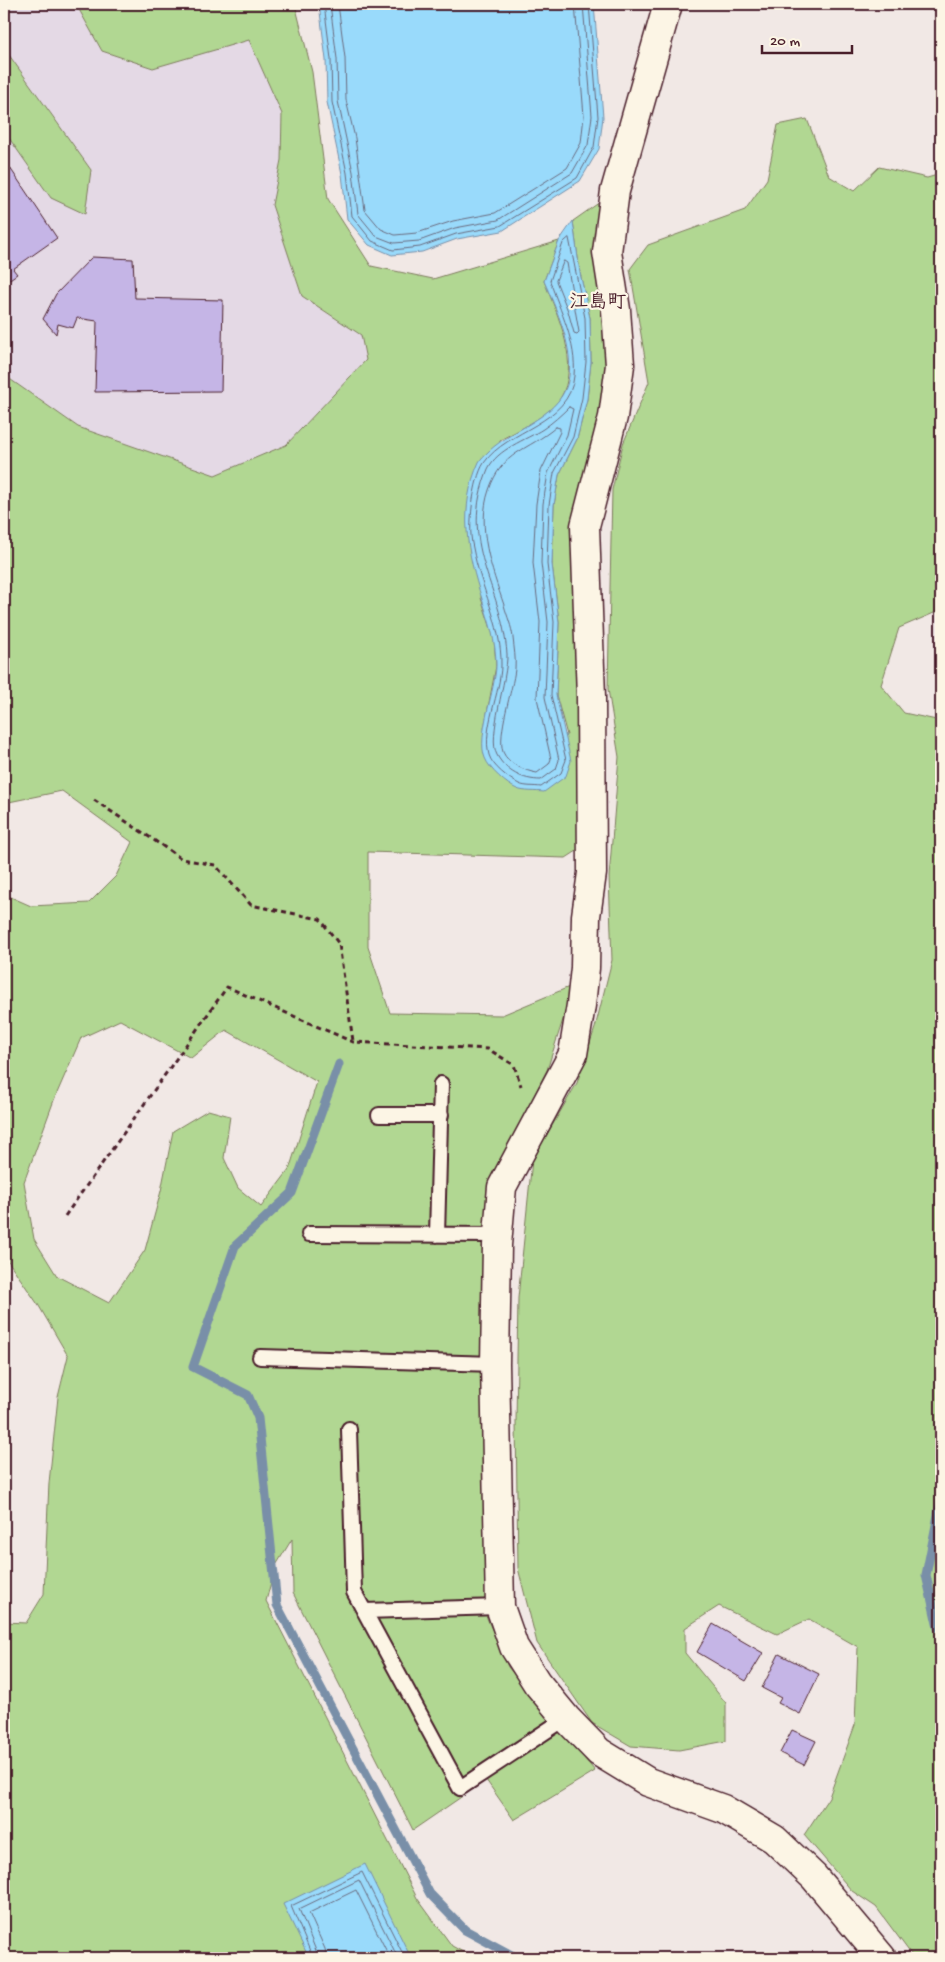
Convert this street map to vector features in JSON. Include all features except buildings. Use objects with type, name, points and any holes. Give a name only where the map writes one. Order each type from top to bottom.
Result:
[{"type":"street","points":[[668,4],[615,191],[606,252],[616,310],[620,365],[613,417],[585,526],[591,697],[592,873],[586,916],[586,968],[581,1005],[573,1054],[502,1187],[498,1235],[495,1364],[500,1607],[514,1647],[537,1684],[599,1752],[648,1782],[723,1810],[774,1839],[814,1877],[882,1958]]},
{"type":"lane","points":[[437,1235],[441,1084]]},
{"type":"lane","points":[[379,1115],[441,1115]]},
{"type":"lane","points":[[309,1234],[498,1235]]},
{"type":"lane","points":[[260,1357],[495,1364]]},
{"type":"lane","points":[[350,1429],[354,1592],[460,1788],[566,1718]]},
{"type":"lane","points":[[364,1611],[500,1607]]},
{"type":"path","points":[[94,800],[182,858],[215,865],[251,905],[320,919],[339,944],[353,1042]]},
{"type":"path","points":[[65,1216],[227,987],[353,1042],[488,1050],[514,1065],[522,1084],[520,1094]]},
{"type":"shaded area","points":[[4,4],[76,4],[102,51],[153,68],[249,39],[282,114],[281,160],[272,205],[302,296],[361,335],[366,360],[286,445],[215,475],[78,427],[4,375],[4,131],[51,198],[91,170],[4,48]]},
{"type":"green space","points":[[76,4],[295,4],[312,72],[328,199],[371,266],[433,279],[559,241],[544,281],[561,324],[565,340],[568,356],[566,385],[560,399],[549,411],[500,440],[481,598],[494,638],[496,666],[484,729],[567,735],[556,695],[559,622],[552,564],[554,505],[559,475],[577,439],[587,399],[591,362],[590,318],[580,273],[573,221],[600,202],[614,371],[581,522],[583,847],[566,858],[368,852],[368,947],[390,1013],[502,1015],[574,985],[547,1070],[487,1189],[487,1618],[508,1667],[595,1771],[514,1820],[486,1780],[413,1830],[293,1593],[292,1539],[275,1567],[266,1601],[417,1898],[452,1946],[474,1958],[4,1958],[4,1622],[26,1623],[44,1594],[49,1483],[58,1397],[68,1356],[39,1306],[4,1255],[4,894],[31,906],[89,903],[116,876],[132,842],[62,791],[4,803],[4,375],[78,427],[215,475],[286,445],[366,360],[361,335],[302,296],[272,205],[281,160],[282,114],[249,40],[153,68],[102,51]],"holes":[[[120,1020],[191,1058],[226,1030],[317,1082],[289,1170],[261,1207],[238,1188],[224,1158],[230,1116],[208,1110],[173,1131],[161,1191],[145,1250],[109,1303],[57,1276],[34,1239],[24,1182],[54,1100],[81,1038]]]},
{"type":"green space","points":[[4,48],[91,170],[85,214],[51,198],[4,131]]},
{"type":"green space","points":[[807,119],[829,176],[854,191],[879,167],[927,178],[941,174],[941,610],[899,628],[881,685],[904,713],[941,721],[941,1958],[914,1958],[876,1907],[852,1891],[804,1835],[829,1797],[855,1725],[858,1647],[809,1619],[777,1634],[719,1606],[685,1628],[685,1653],[726,1703],[726,1741],[679,1750],[631,1746],[592,1723],[537,1643],[518,1568],[516,1422],[518,1298],[532,1160],[577,1083],[595,1028],[612,960],[609,877],[619,757],[608,689],[612,490],[623,444],[649,382],[630,269],[648,245],[745,210],[767,179],[778,125]]},
{"type":"water","points":[[319,4],[594,4],[603,117],[599,149],[580,181],[502,231],[457,239],[422,252],[392,255],[369,245],[347,219],[342,174],[327,102],[326,60]]},
{"type":"water","points":[[573,221],[580,273],[590,318],[591,362],[587,399],[577,439],[559,475],[554,505],[552,564],[559,622],[556,695],[571,761],[566,776],[544,792],[527,791],[513,787],[499,776],[487,762],[483,749],[485,725],[495,675],[496,656],[492,631],[472,565],[469,548],[467,530],[468,496],[472,479],[481,459],[499,443],[548,411],[565,390],[570,364],[566,340],[554,303],[544,281],[559,241]]},
{"type":"water","points":[[365,1864],[411,1958],[309,1958],[283,1904]]},
{"type":"waterway","points":[[339,1064],[292,1193],[235,1246],[193,1367],[248,1395],[258,1418],[277,1605],[430,1894],[465,1930],[517,1958]]},
{"type":"waterway","points":[[938,1628],[926,1575],[941,1500]]},
{"type":"district","name":"江島町","points":[[598,303]]}]
